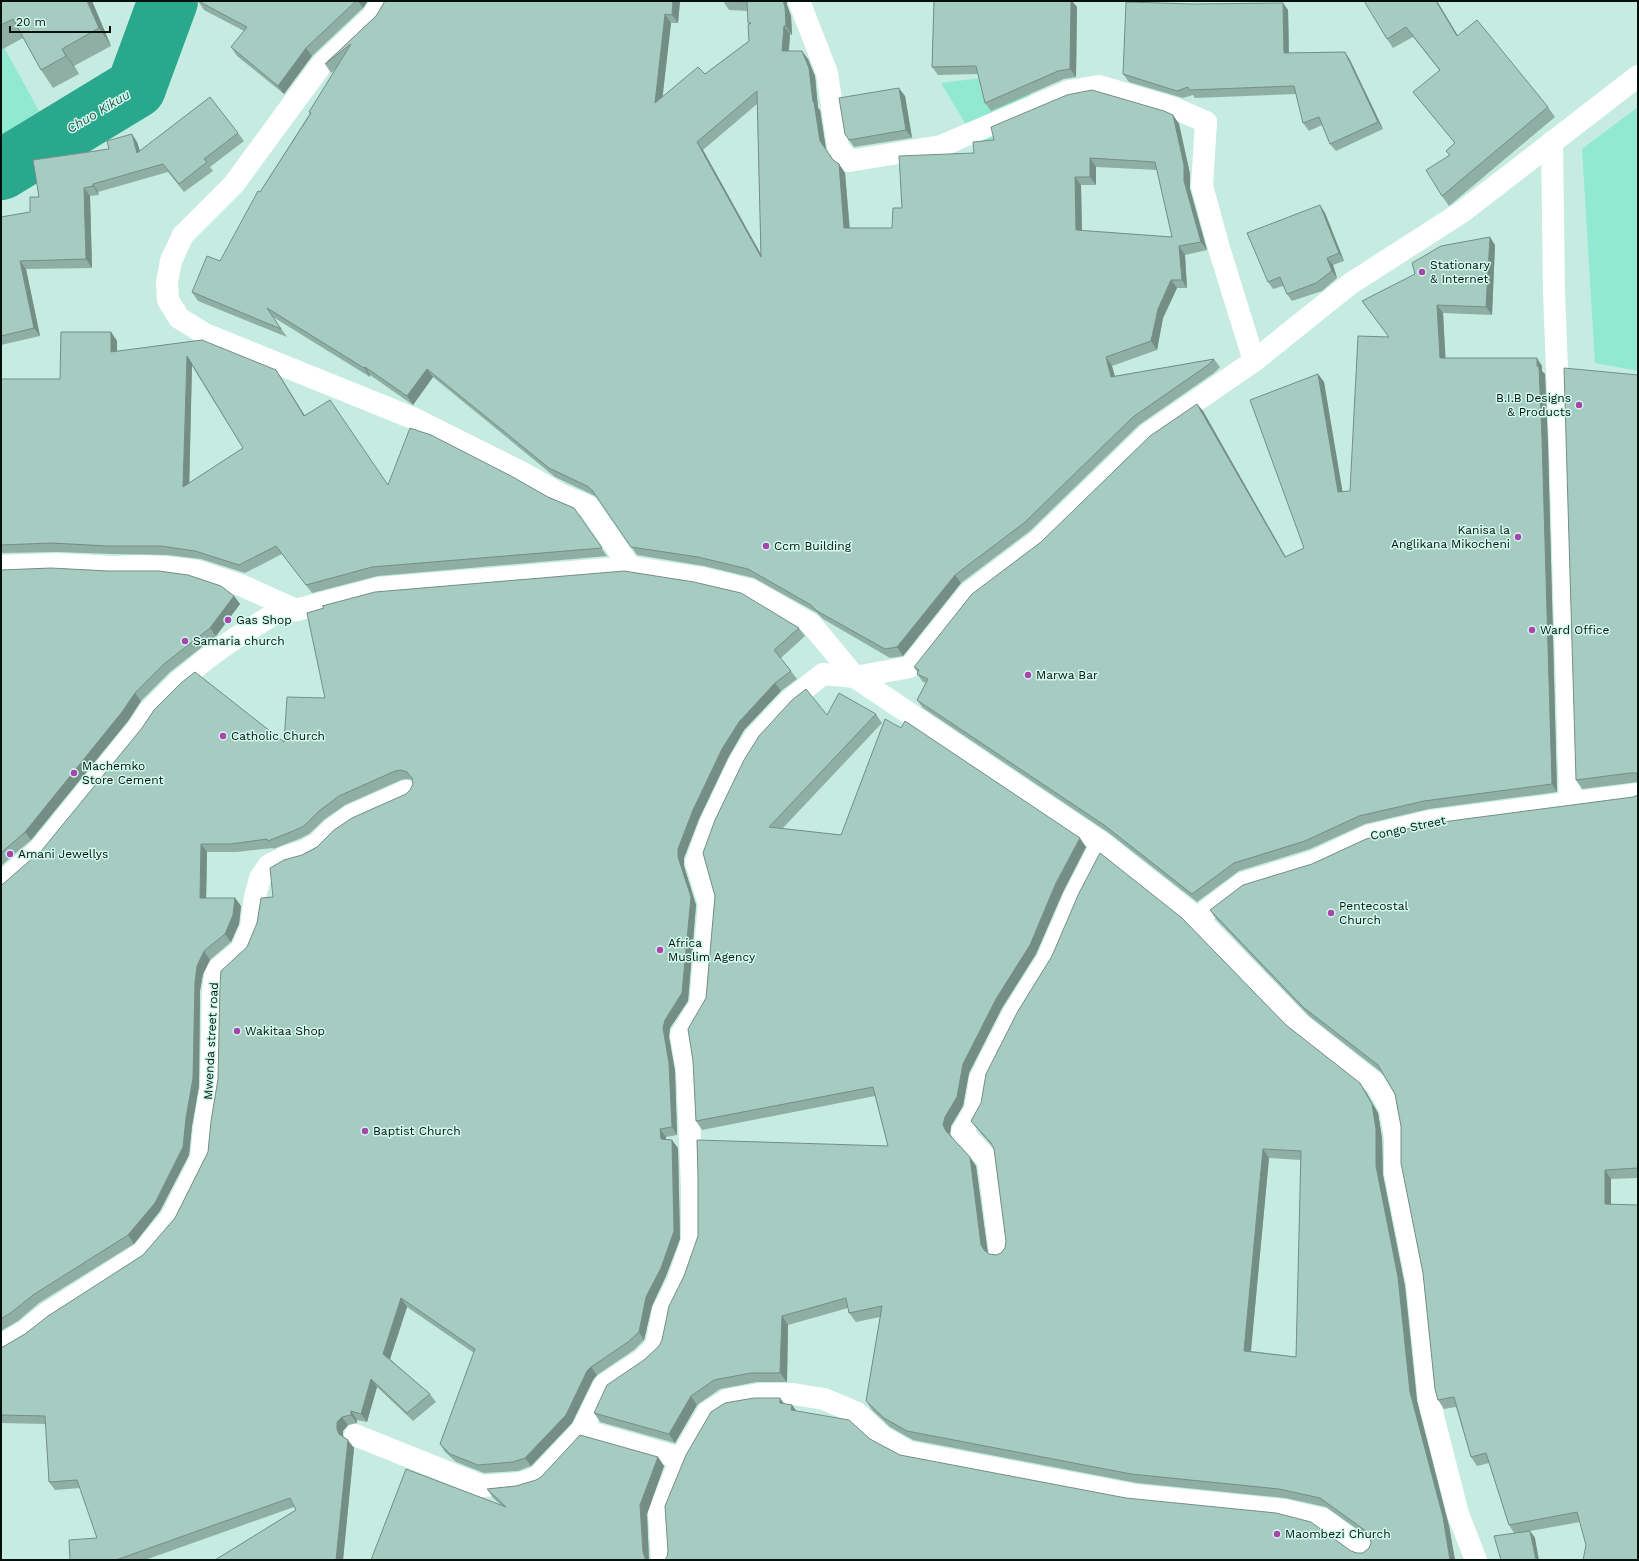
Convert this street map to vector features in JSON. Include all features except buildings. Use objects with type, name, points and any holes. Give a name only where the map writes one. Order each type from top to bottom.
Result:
[{"type":"street","points":[[381,1],[373,16],[322,64],[234,184],[183,235],[171,261],[167,282],[168,300],[180,318],[205,334],[415,419],[523,473],[560,494],[588,506],[630,567]]},
{"type":"street","points":[[799,1],[827,73],[838,147],[849,161],[941,146],[1069,92],[1099,86],[1174,108],[1206,122],[1202,186],[1219,248],[1254,360]]},
{"type":"street","points":[[355,1435],[482,1486],[521,1483],[538,1477],[582,1430],[604,1385],[642,1360],[656,1346],[663,1311],[678,1281],[692,1241],[692,1185],[687,1070],[681,1035],[700,1005],[709,904],[696,862],[710,824],[739,763],[754,737],[790,700],[823,674],[855,677],[910,667],[969,593],[1038,541],[1148,434],[1254,360],[1350,284],[1462,212],[1638,76]]},
{"type":"street","points":[[1552,142],[1554,293],[1561,468],[1570,802]]},
{"type":"street","points":[[1,566],[57,564],[114,567],[142,566],[197,571],[243,586],[296,610]]},
{"type":"street","points":[[1,883],[40,849],[138,728],[150,710],[178,682],[210,656],[276,613],[296,610],[379,588],[630,567],[702,578],[751,590],[811,624],[855,677],[1102,843],[1197,918],[1255,975],[1301,1025],[1376,1084],[1390,1109],[1395,1137],[1395,1173],[1417,1284],[1429,1400],[1458,1514],[1476,1560]]},
{"type":"street","name":"Mwenda street road","points":[[1,1345],[25,1331],[46,1314],[142,1253],[172,1218],[201,1159],[204,1128],[211,1088],[214,976],[222,965],[241,950],[251,927],[255,897],[260,878],[269,865],[285,857],[304,851],[317,844],[332,829],[352,815],[406,791]]},
{"type":"street","name":"Congo Street","points":[[1197,918],[1243,883],[1315,861],[1368,836],[1432,821],[1638,794]]},
{"type":"street","points":[[1000,1252],[988,1160],[962,1132],[975,1110],[980,1079],[1013,1014],[1047,960],[1074,897],[1102,843]]},
{"type":"street","points":[[662,1560],[659,1513],[681,1458],[696,1430],[708,1412],[727,1400],[759,1394],[793,1394],[824,1399],[857,1413],[883,1437],[908,1452],[1135,1495],[1284,1510],[1323,1519],[1365,1550]]},
{"type":"street","points":[[582,1430],[681,1458]]},
{"type":"green space","points":[[154,1],[171,1],[154,19]]},
{"type":"green space","points":[[1,42],[54,138],[1,168]]},
{"type":"green space","points":[[1027,72],[1036,141],[978,145],[941,83]]},
{"type":"green space","points":[[1638,107],[1638,371],[1595,363],[1582,149]]},
{"type":"waterway","name":"Chuo Kikuu","points":[[1,170],[136,88],[168,1]]},
{"type":"place","name":"Stationary & Internet","points":[[1422,272]]},
{"type":"place","name":"B.I.B Designs & Products","points":[[1579,405]]},
{"type":"place","name":"Kanisa la Anglikana Mikocheni","points":[[1518,537]]},
{"type":"place","name":"Ccm Building","points":[[766,546]]},
{"type":"place","name":"Gas Shop","points":[[228,620]]},
{"type":"place","name":"Ward Office","points":[[1532,630]]},
{"type":"place","name":"Samaria church","points":[[185,641]]},
{"type":"place","name":"Marwa Bar","points":[[1028,675]]},
{"type":"place","name":"Catholic Church","points":[[223,736]]},
{"type":"place","name":"Machemko Store Cement","points":[[74,773]]},
{"type":"place","name":"Amani Jewellys","points":[[10,854]]},
{"type":"place","name":"Pentecostal Church","points":[[1331,913]]},
{"type":"place","name":"Africa Muslim Agency","points":[[660,950]]},
{"type":"place","name":"Wakitaa Shop","points":[[237,1031]]},
{"type":"place","name":"Baptist Church","points":[[365,1131]]},
{"type":"place","name":"Maombezi Church","points":[[1277,1534]]}]
